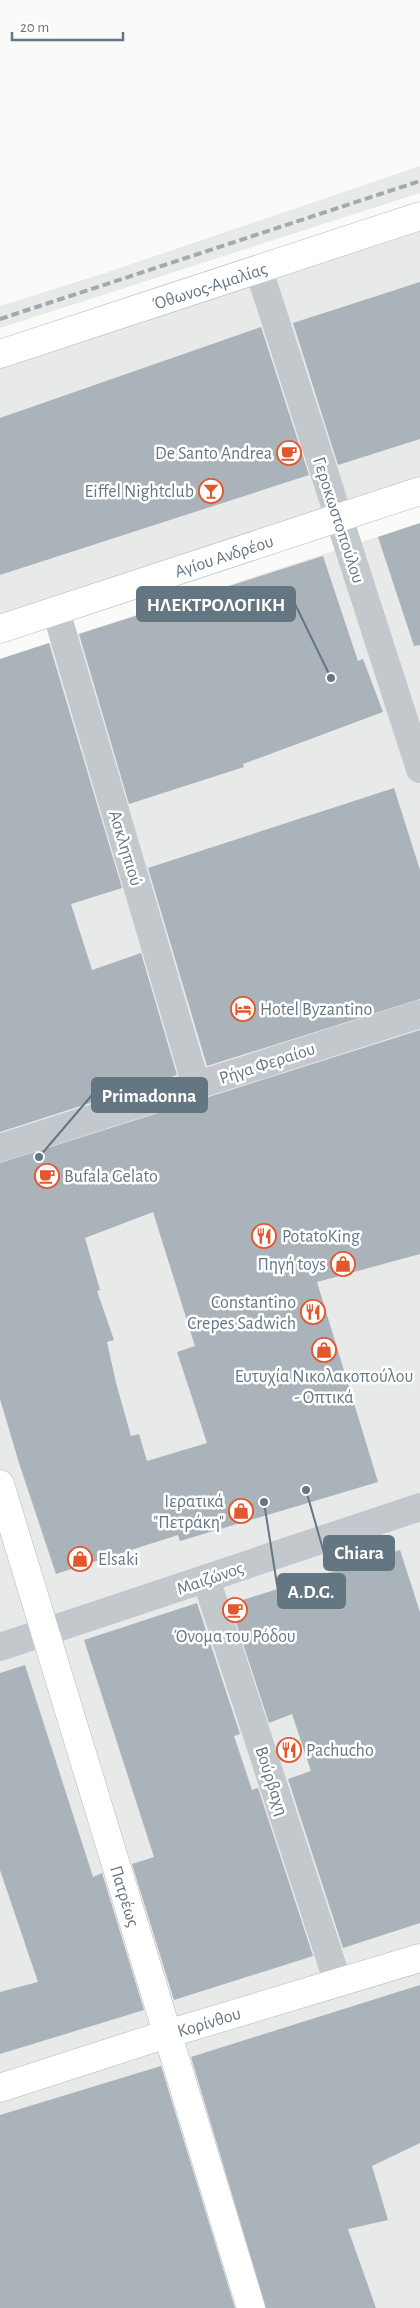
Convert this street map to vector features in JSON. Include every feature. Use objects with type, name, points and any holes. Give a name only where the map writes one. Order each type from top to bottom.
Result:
[{"type":"main road","name":"Όθωνος-Αμαλίας","points":[[0,354],[420,216]]},
{"type":"main road","name":"Αγίου Ανδρέου","points":[[0,629],[420,492]]},
{"type":"main road","name":"Πατρέως","points":[[0,1484],[251,2308]]},
{"type":"main road","name":"Κορίνθου","points":[[0,2088],[168,2034],[420,1958]]},
{"type":"street","name":"Γεροκωστοπούλου","points":[[259,270],[420,769]]},
{"type":"street","name":"Ασκληπιού","points":[[56,611],[196,1085]]},
{"type":"street","name":"Ρήγα Φεραίου","points":[[0,1148],[420,1014]]},
{"type":"street","name":"Μαιζώνος","points":[[0,1648],[420,1507]]},
{"type":"street","name":"Βούρβαχη","points":[[206,1579],[338,1983]]},
{"type":"shaded area","points":[[420,166],[420,193],[0,328],[0,306],[108,272]]},
{"type":"shaded area","points":[[420,216],[420,491],[0,629],[0,354]]},
{"type":"shaded area","points":[[420,523],[420,2308],[0,2308],[0,659]]},
{"type":"building","points":[[420,282],[420,439],[338,465],[293,323]]},
{"type":"building","points":[[261,327],[309,475],[0,575],[0,418]]},
{"type":"building","points":[[420,523],[420,645],[414,646],[378,537]]},
{"type":"building","points":[[323,556],[358,661],[363,659],[383,712],[243,764],[244,767],[129,804],[79,634]]},
{"type":"building","points":[[49,643],[122,888],[71,904],[92,970],[141,953],[177,1075],[0,1132],[0,659]]},
{"type":"building","points":[[394,788],[420,870],[420,999],[207,1066],[148,868]]},
{"type":"building","points":[[420,1030],[420,1254],[317,1282],[378,1482],[180,1541],[178,1535],[56,1574],[0,1399],[0,1163]],"holes":[[[153,1212],[195,1346],[177,1352],[207,1443],[147,1461],[139,1434],[131,1436],[116,1383],[107,1342],[114,1340],[97,1291],[100,1290],[85,1238]]]},
{"type":"building","points":[[400,1550],[420,1612],[420,1923],[343,1948],[288,1779],[311,1771],[292,1714],[269,1723],[230,1604]]},
{"type":"building","points":[[197,1603],[240,1734],[234,1736],[252,1790],[258,1788],[313,1956],[174,2000],[132,1864],[154,1857],[84,1640]]},
{"type":"building","points":[[25,1665],[93,1877],[102,1873],[144,2010],[0,2054],[0,1992],[38,1982],[0,1870],[0,1673]]},
{"type":"building","points":[[420,1985],[420,2143],[372,2166],[388,2220],[348,2229],[376,2308],[266,2308],[191,2057]]},
{"type":"building","points":[[161,2066],[235,2308],[0,2308],[0,2115]]},
{"type":"railway","points":[[0,319],[420,181]]},
{"type":"place","name":"De Santo Andrea","points":[[289,453]]},
{"type":"place","name":"Eiffel Nightclub","points":[[211,491]]},
{"type":"place","name":"ΗΛΕΚΤΡΟΛΟΓΙΚΗ","points":[[331,678]]},
{"type":"place","name":"Hotel Byzantino","points":[[243,1009]]},
{"type":"place","name":"Primadonna","points":[[39,1157]]},
{"type":"place","name":"Bufala Gelato","points":[[47,1176]]},
{"type":"place","name":"PotatoKing","points":[[264,1236]]},
{"type":"place","name":"Πηγή toys","points":[[343,1264]]},
{"type":"place","name":"Constantino Crepes Sadwich","points":[[313,1312]]},
{"type":"place","name":"Ευτυχία Νικολακοπούλου - Οπτικά","points":[[324,1350]]},
{"type":"place","name":"Chiara","points":[[306,1490]]},
{"type":"place","name":"A.D.G.","points":[[264,1502]]},
{"type":"place","name":"Ιερατικά \"Πετράκη\"","points":[[241,1511]]},
{"type":"place","name":"Elsaki","points":[[80,1559]]},
{"type":"place","name":"Όνομα του Ρόδου","points":[[235,1610]]},
{"type":"place","name":"Pachucho","points":[[289,1750]]}]
